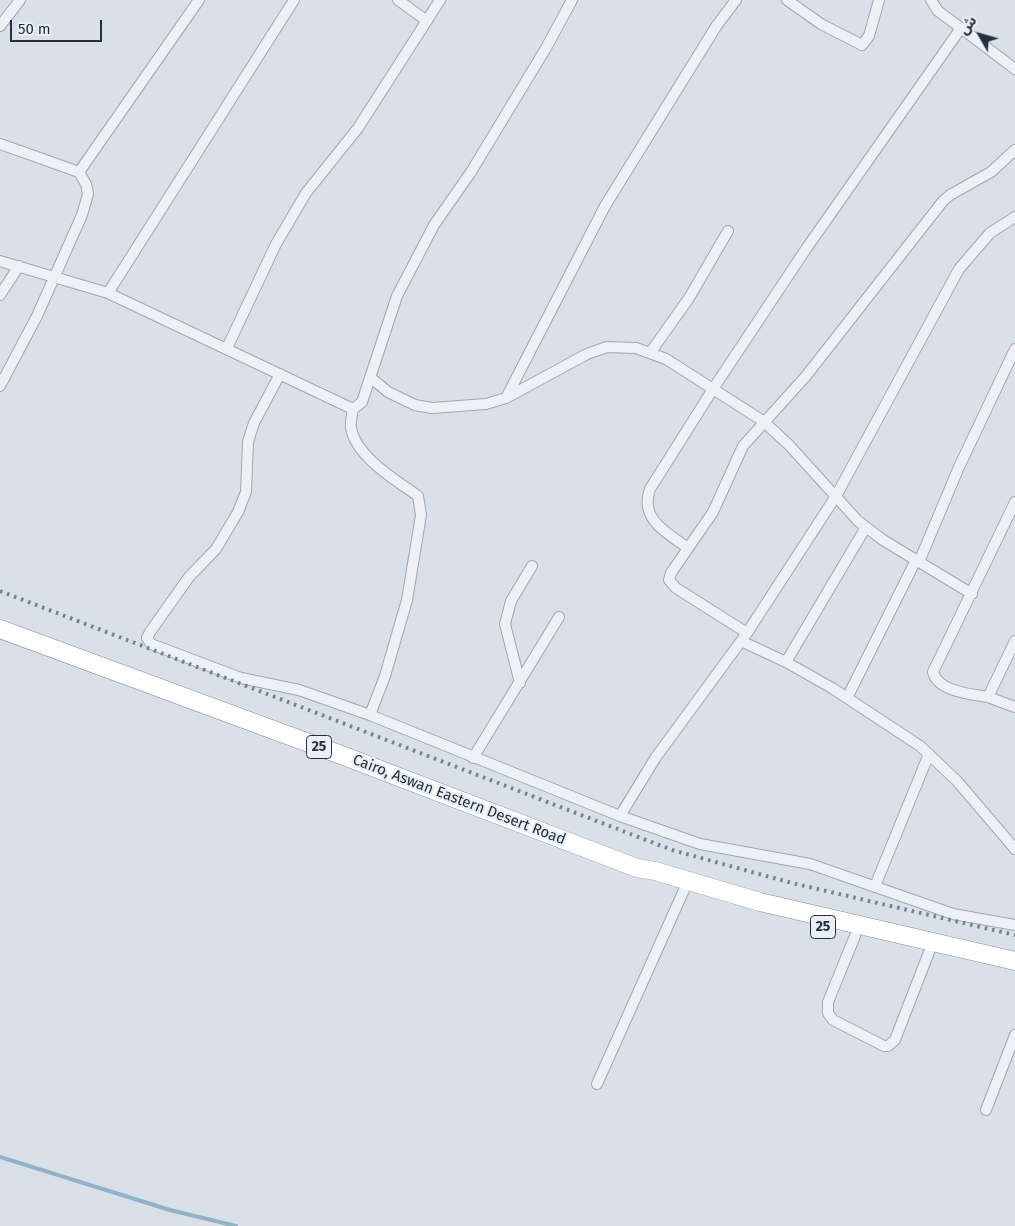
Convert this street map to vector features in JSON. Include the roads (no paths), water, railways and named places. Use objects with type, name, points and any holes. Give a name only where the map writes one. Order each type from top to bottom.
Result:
[{"type":"highway","name":"Cairo, Aswan Eastern Desert Road","points":[[0,630],[344,756],[636,868],[661,884],[855,936],[1015,971]]},
{"type":"highway","name":"Cairo, Aswan Eastern Desert Road","points":[[636,868],[655,871],[769,904],[1015,961]]},
{"type":"street","points":[[0,26],[20,0]]},
{"type":"street","points":[[79,172],[199,0]]},
{"type":"street","points":[[108,293],[294,0]]},
{"type":"street","points":[[398,0],[427,21]]},
{"type":"street","points":[[227,348],[276,244],[306,193],[358,128],[440,0]]},
{"type":"street","points":[[370,715],[385,676],[408,600],[421,515],[418,496],[370,460],[355,439],[350,427],[353,409],[362,402],[371,378],[379,345],[397,296],[434,225],[471,172],[546,48],[572,0]]},
{"type":"street","points":[[506,398],[605,206],[717,25],[736,0]]},
{"type":"street","points":[[787,0],[821,24],[862,46],[869,36],[879,0]]},
{"type":"street","points":[[931,0],[938,11],[1015,70]]},
{"type":"street","points":[[688,548],[652,520],[646,503],[654,480],[806,249],[960,28]]},
{"type":"street","points":[[0,144],[79,172],[86,184],[88,194],[37,316],[0,386]]},
{"type":"street","points":[[747,632],[672,585],[669,580],[671,573],[713,512],[743,446],[806,376],[943,201],[950,194],[991,172],[1015,150]]},
{"type":"street","points":[[620,816],[656,757],[741,641],[836,496],[959,269],[990,233],[1015,217]]},
{"type":"street","points":[[650,353],[689,298],[728,232]]},
{"type":"street","points":[[0,261],[108,293],[353,409]]},
{"type":"street","points":[[0,295],[19,266]]},
{"type":"street","points":[[371,378],[388,392],[415,405],[432,408],[486,404],[506,398],[587,354],[607,347],[636,348],[650,353],[666,359],[764,422],[789,445],[866,527],[972,594]]},
{"type":"street","points":[[847,698],[918,561],[959,467],[1015,349]]},
{"type":"street","points":[[280,374],[254,424],[248,442],[246,492],[238,512],[221,542],[189,577],[150,632],[148,640],[154,646],[241,678],[299,690],[370,715],[620,816],[700,844],[810,864],[875,886],[913,902],[953,914],[1015,925]]},
{"type":"street","points":[[1015,502],[933,675],[948,688],[988,697],[1015,707]]},
{"type":"street","points":[[786,662],[866,527]]},
{"type":"street","points":[[520,683],[505,624],[511,601],[532,566]]},
{"type":"street","points":[[473,758],[559,617]]},
{"type":"street","points":[[741,641],[786,662],[847,698],[929,754],[957,781],[1015,849]]},
{"type":"street","points":[[988,697],[1015,641]]},
{"type":"street","points":[[875,886],[929,754]]},
{"type":"street","points":[[597,1084],[684,890]]},
{"type":"street","points":[[855,936],[828,1002],[828,1013],[833,1020],[884,1046],[888,1046],[894,1040],[929,952]]},
{"type":"street","points":[[986,1110],[1015,1035]]},
{"type":"waterway","points":[[0,1157],[170,1210],[236,1226]]},
{"type":"railway","points":[[0,591],[672,850],[792,883],[1015,935]]}]
